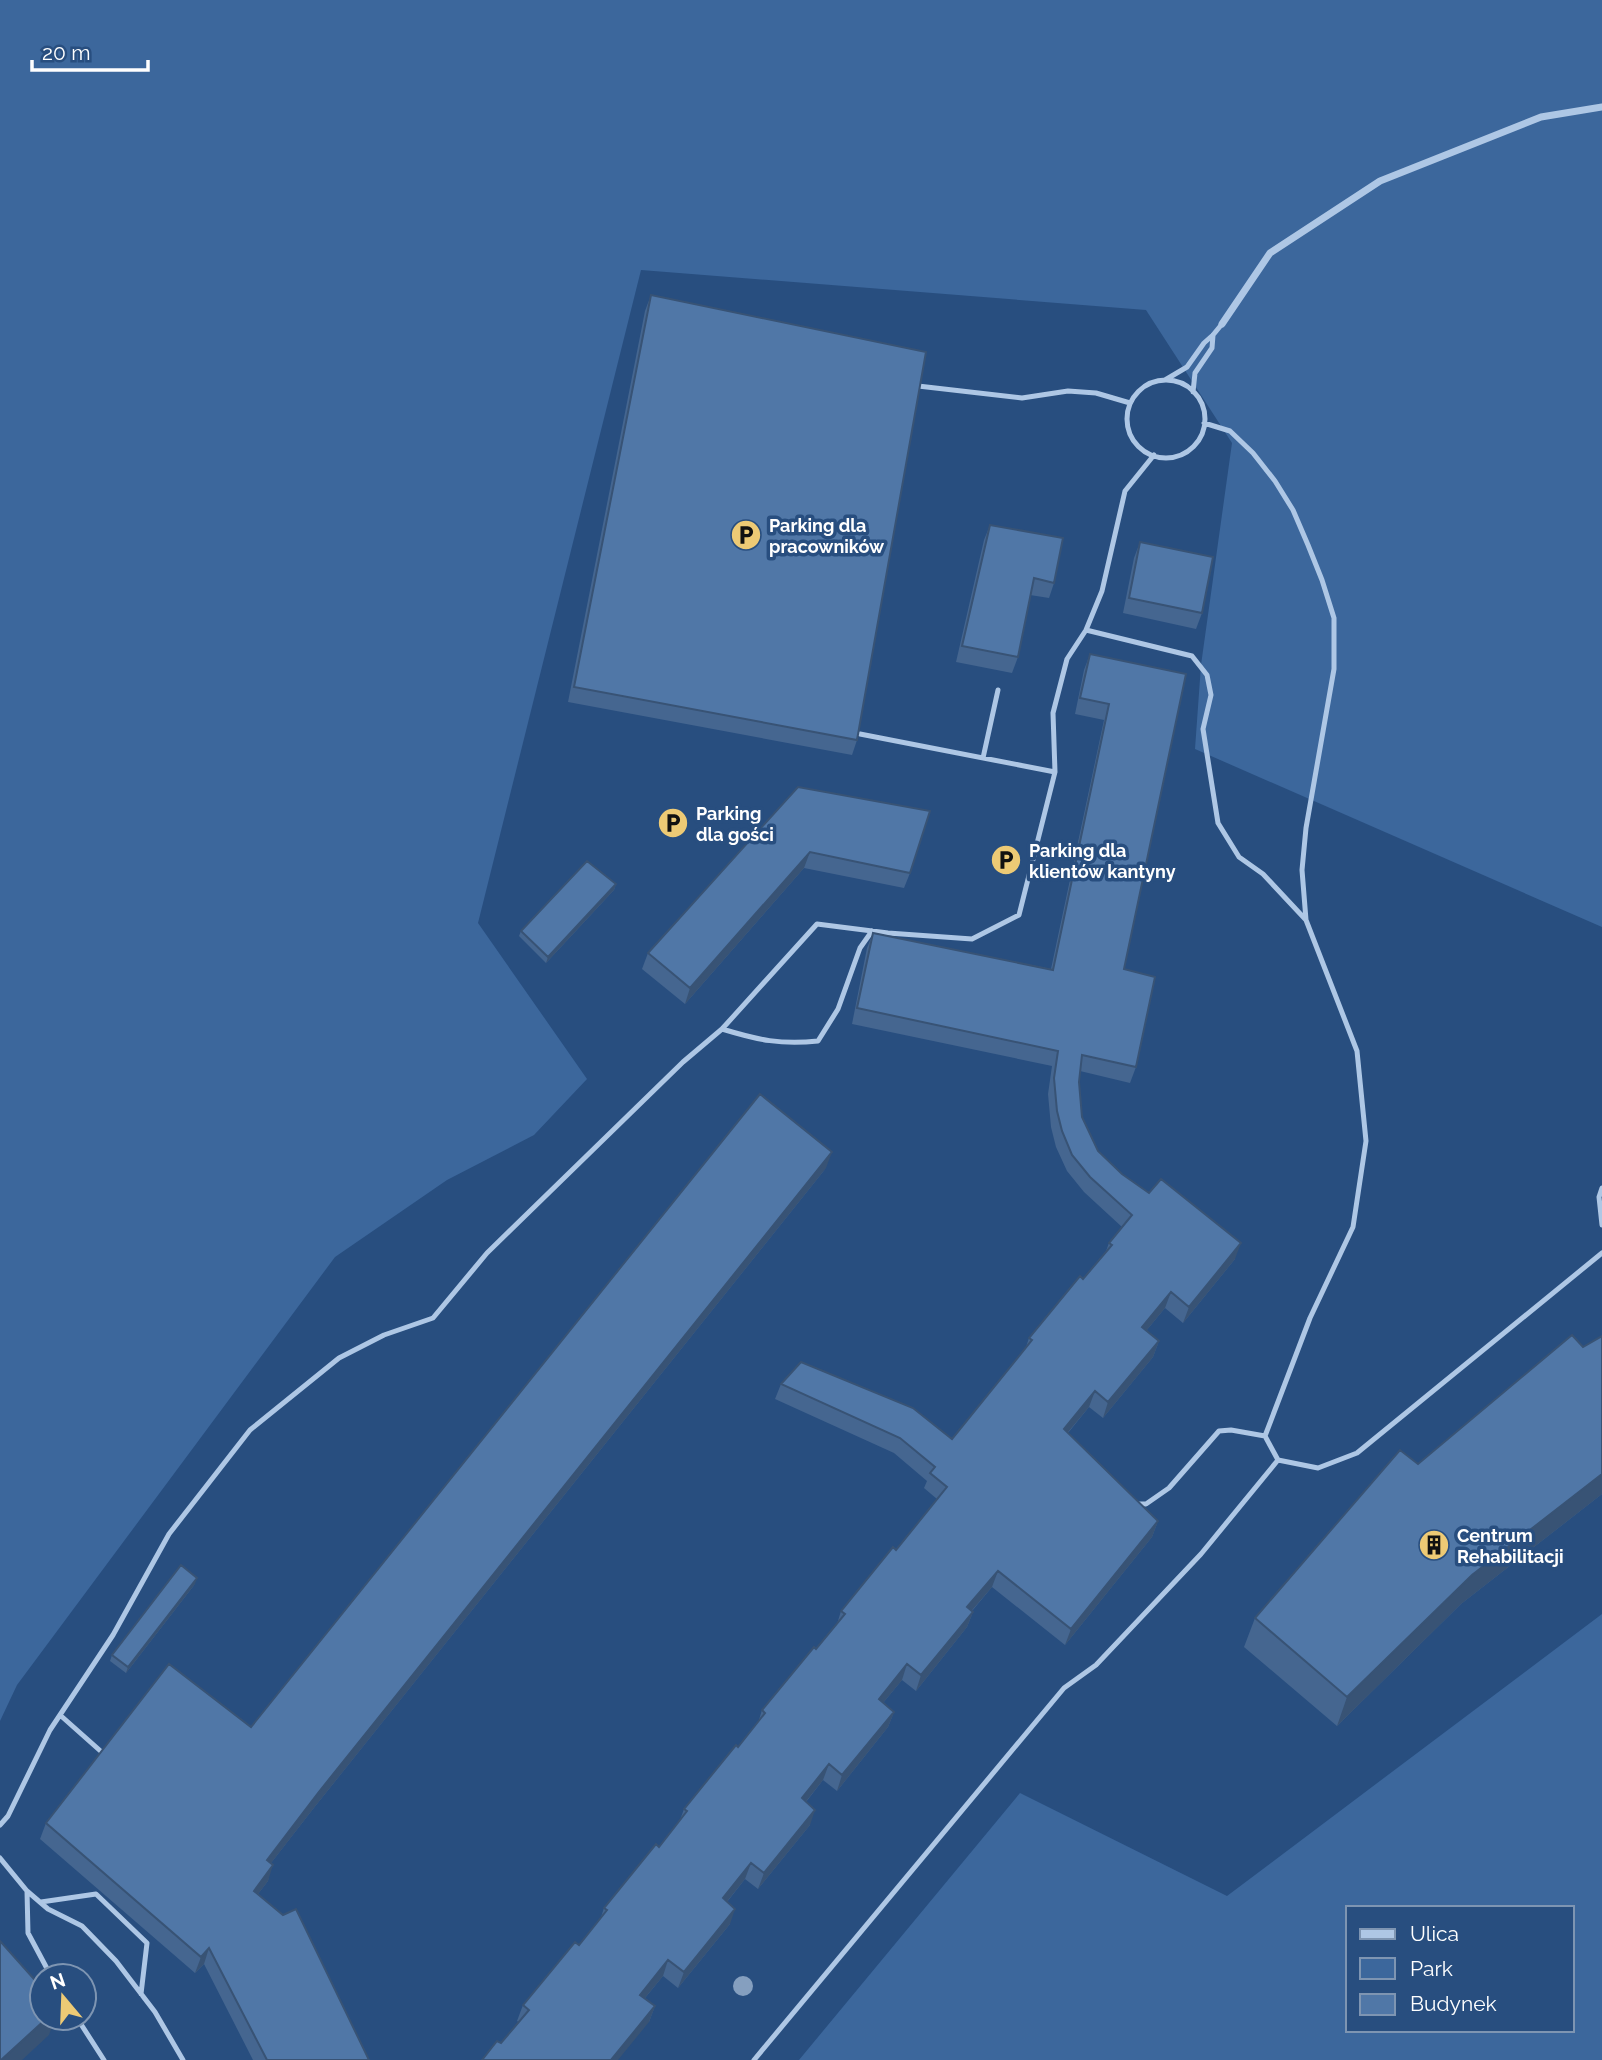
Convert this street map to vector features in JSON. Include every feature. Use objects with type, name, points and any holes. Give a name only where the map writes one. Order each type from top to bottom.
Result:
[{"type":"street","points":[[1222,324],[1270,253],[1380,181],[1541,117],[1602,107]]},
{"type":"lane","points":[[1163,381],[1187,367],[1203,343],[1222,324]]},
{"type":"lane","points":[[1193,392],[1195,373],[1212,348],[1213,335]]},
{"type":"lane","points":[[1170,380],[1185,385],[1193,392],[1203,408],[1205,423],[1200,437],[1191,448],[1179,456],[1163,458],[1149,454],[1137,446],[1129,433],[1127,418],[1130,403],[1140,390],[1154,382],[1170,380]]},
{"type":"lane","points":[[918,386],[1021,398],[1068,391],[1096,393],[1130,403]]},
{"type":"lane","points":[[1205,423],[1230,431],[1253,453],[1275,481],[1293,510],[1322,580],[1334,618],[1334,669],[1310,803],[1302,870],[1306,920],[1357,1051],[1366,1141],[1353,1227],[1310,1318],[1265,1436],[1278,1460]]},
{"type":"lane","points":[[0,1825],[8,1816],[50,1730],[118,1627],[169,1534],[250,1430],[339,1358],[384,1335],[433,1318],[504,1236],[683,1062],[722,1029],[817,924],[972,939],[1019,915],[1055,772],[1053,713],[1067,659],[1086,629],[1102,591],[1125,491],[1154,456]]},
{"type":"lane","points":[[1086,629],[1192,656],[1207,675],[1211,695],[1203,729],[1218,823],[1239,857],[1263,874],[1306,920]]},
{"type":"lane","points":[[982,758],[998,690]]},
{"type":"lane","points":[[860,734],[1055,772]]},
{"type":"lane","points":[[722,1029],[757,1040],[796,1043],[818,1041],[838,1009],[860,948],[872,931]]},
{"type":"lane","points":[[1602,1188],[1599,1197],[1602,1225]]},
{"type":"lane","points":[[1278,1460],[1318,1468],[1357,1453],[1602,1254]]},
{"type":"lane","points":[[1126,1504],[1146,1504],[1169,1488],[1219,1431],[1231,1430],[1265,1436]]},
{"type":"lane","points":[[754,2060],[1064,1688],[1096,1665],[1201,1554],[1278,1460]]},
{"type":"lane","points":[[60,1715],[105,1755]]},
{"type":"lane","points":[[0,1857],[26,1891],[48,1909],[82,1926],[116,1961],[155,2012],[183,2060]]},
{"type":"lane","points":[[26,1891],[29,1933],[44,1962]]},
{"type":"lane","points":[[41,1902],[96,1894],[147,1944],[141,1994]]},
{"type":"lane","points":[[86,2032],[104,2060]]},
{"type":"green space","points":[[0,0],[1602,0],[1602,927],[1195,749],[1201,665],[1232,443],[1146,310],[641,270],[478,923],[587,1079],[534,1135],[447,1180],[335,1257],[17,1685],[0,1721]]},
{"type":"green space","points":[[1602,1614],[1602,2060],[799,2060],[1020,1793],[1227,1896]]},
{"type":"building","name":"Parking dla pracowników","points":[[651,295],[926,352],[857,740],[574,687]]},
{"type":"building","points":[[990,525],[1063,538],[1054,583],[1034,578],[1018,657],[962,646]]},
{"type":"building","points":[[1140,542],[1213,557],[1202,613],[1129,598]]},
{"type":"building","points":[[1090,654],[1186,674],[1124,969],[1155,977],[1136,1067],[1082,1055],[1079,1082],[1082,1117],[1098,1151],[1122,1174],[1149,1193],[1161,1179],[1241,1243],[1189,1307],[1171,1292],[1142,1327],[1159,1341],[1108,1402],[1095,1391],[1064,1429],[1158,1521],[1071,1629],[998,1571],[967,1607],[973,1612],[921,1675],[907,1664],[879,1699],[894,1712],[842,1775],[829,1764],[802,1798],[815,1810],[764,1873],[751,1863],[723,1898],[735,1909],[684,1972],[668,1960],[640,1995],[655,2006],[611,2060],[482,2060],[497,2041],[501,2043],[529,2010],[523,2005],[575,1942],[579,1945],[607,1910],[604,1908],[656,1844],[659,1847],[687,1811],[684,1809],[765,1713],[762,1710],[845,1614],[841,1611],[893,1547],[896,1550],[947,1487],[930,1473],[935,1467],[900,1438],[781,1384],[801,1362],[913,1408],[952,1439],[1032,1340],[1029,1338],[1080,1276],[1083,1279],[1112,1245],[1109,1243],[1132,1215],[1090,1177],[1072,1155],[1057,1111],[1054,1078],[1058,1051],[857,1008],[873,933],[1053,970],[1109,704],[1080,698]]},
{"type":"building","points":[[798,787],[930,811],[910,873],[810,852],[690,988],[648,953]]},
{"type":"building","points":[[587,861],[616,884],[548,957],[521,931]]},
{"type":"building","points":[[760,1094],[832,1152],[267,1860],[273,1865],[254,1891],[283,1915],[296,1909],[369,2060],[267,2060],[209,1948],[201,1957],[46,1823],[169,1664],[251,1727]]},
{"type":"building","name":"Centrum Rehabilitacji","points":[[1572,1335],[1583,1347],[1602,1336],[1602,1474],[1472,1575],[1347,1697],[1255,1618],[1400,1450],[1418,1464]]},
{"type":"building","points":[[181,1565],[197,1578],[128,1667],[112,1655]]},
{"type":"building","points":[[0,1941],[28,1972],[28,2032],[32,2032],[0,2060]]},
{"type":"place","name":"Parking dla pracowników","points":[[746,535]]},
{"type":"place","name":"Parking dla gości","points":[[673,823]]},
{"type":"place","name":"Parking dla klientów kantyny","points":[[1006,860]]},
{"type":"place","name":"Centrum Rehabilitacji","points":[[1434,1545]]}]
